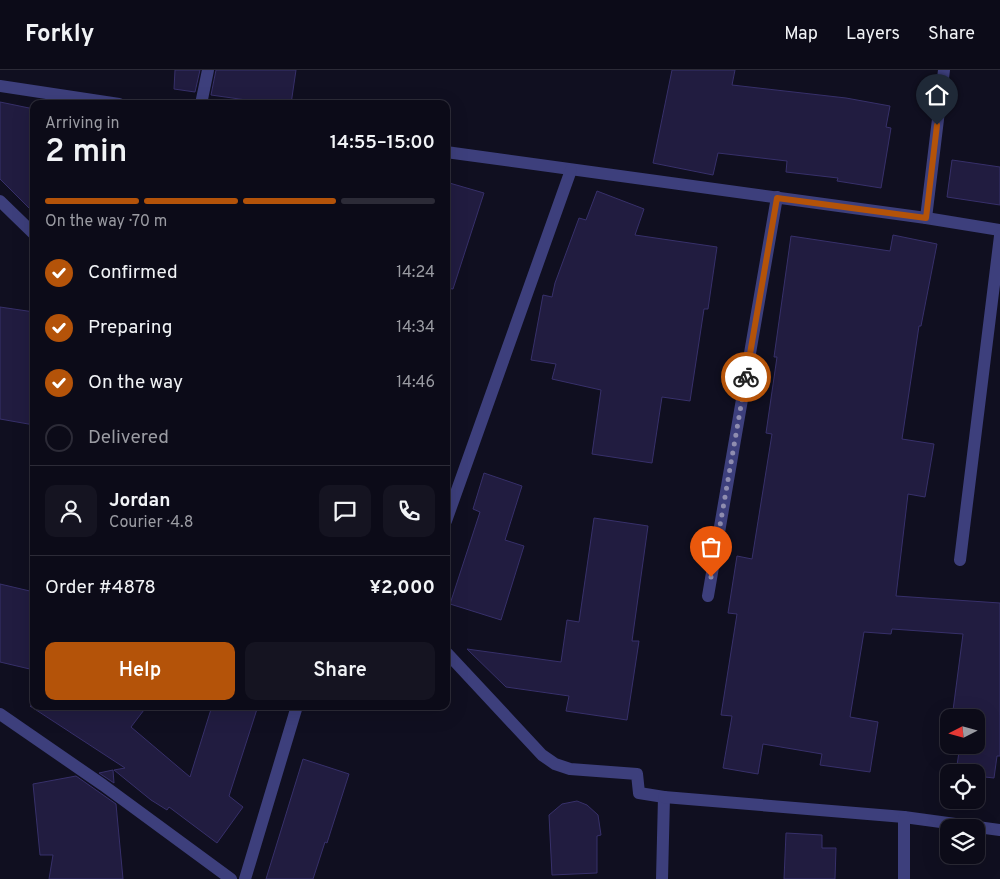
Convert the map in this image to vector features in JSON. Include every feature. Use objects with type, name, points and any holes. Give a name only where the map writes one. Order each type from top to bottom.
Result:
[{"type":"street","points":[[202,100],[208,70]]},
{"type":"street","points":[[926,218],[944,70]]},
{"type":"street","points":[[0,86],[93,100]]},
{"type":"street","points":[[450,153],[926,218],[1000,230]]},
{"type":"street","points":[[450,510],[571,170]]},
{"type":"street","points":[[708,596],[777,198]]},
{"type":"street","points":[[0,201],[30,230]]},
{"type":"street","points":[[960,560],[1000,236]]},
{"type":"street","points":[[450,656],[542,755],[555,764],[570,769],[637,774],[639,793],[664,797],[904,816],[1000,830]]},
{"type":"street","points":[[245,879],[296,710]]},
{"type":"street","points":[[0,714],[103,785],[231,879]]},
{"type":"street","points":[[662,879],[664,797]]},
{"type":"street","points":[[904,816],[904,879]]},
{"type":"building","points":[[175,70],[200,70],[195,92],[174,89]]},
{"type":"building","points":[[216,70],[296,70],[292,100],[247,100],[211,95]]},
{"type":"building","points":[[672,70],[735,70],[732,85],[846,98],[890,106],[886,127],[891,128],[881,188],[837,181],[838,178],[786,172],[787,161],[718,153],[713,175],[653,163]]},
{"type":"building","points":[[0,102],[30,108],[30,209],[0,179]]},
{"type":"building","points":[[952,160],[1000,167],[1000,205],[947,197]]},
{"type":"building","points":[[450,183],[484,193],[453,289],[450,289]]},
{"type":"building","points":[[597,191],[644,209],[635,235],[717,247],[708,309],[704,309],[690,401],[662,397],[652,463],[592,454],[601,390],[552,379],[556,364],[531,360],[543,295],[552,297],[555,283],[579,218],[586,220]]},
{"type":"building","points":[[893,235],[937,244],[921,326],[919,326],[902,439],[934,444],[925,497],[908,494],[896,596],[1000,603],[1000,756],[997,756],[994,778],[985,777],[985,764],[957,764],[959,754],[985,754],[985,709],[953,709],[963,634],[892,629],[891,634],[864,632],[850,717],[878,722],[870,772],[820,765],[822,754],[763,744],[758,774],[723,768],[732,716],[721,715],[737,614],[728,613],[737,556],[752,559],[772,434],[766,433],[777,357],[774,357],[791,236],[890,251]]},
{"type":"building","points":[[0,307],[30,311],[30,424],[0,419]]},
{"type":"building","points":[[484,473],[522,486],[505,540],[524,546],[501,620],[450,604],[480,512],[473,509]]},
{"type":"building","points":[[594,518],[648,526],[632,641],[639,641],[627,720],[566,711],[569,696],[506,687],[467,649],[561,662],[567,620],[579,622]]},
{"type":"building","points":[[0,584],[30,591],[30,669],[0,662]]},
{"type":"building","points":[[36,710],[144,710],[131,727],[190,777],[211,710],[257,710],[229,796],[243,807],[217,843],[169,807],[167,810],[151,800],[114,770],[125,768]]},
{"type":"building","points":[[303,759],[349,774],[327,843],[325,842],[313,879],[266,879]]},
{"type":"building","points":[[113,770],[114,783],[99,773]]},
{"type":"building","points":[[76,776],[116,804],[123,879],[49,879],[53,855],[40,855],[33,784]]},
{"type":"building","points":[[577,801],[587,805],[598,815],[601,835],[597,836],[597,873],[552,875],[549,815],[562,804]]},
{"type":"building","points":[[786,833],[822,835],[822,848],[836,848],[835,879],[784,879]]},
{"type":"way so far","points":[[711,577],[746,377]]},
{"type":"route","points":[[746,377],[777,198],[926,218],[937,125]]}]
